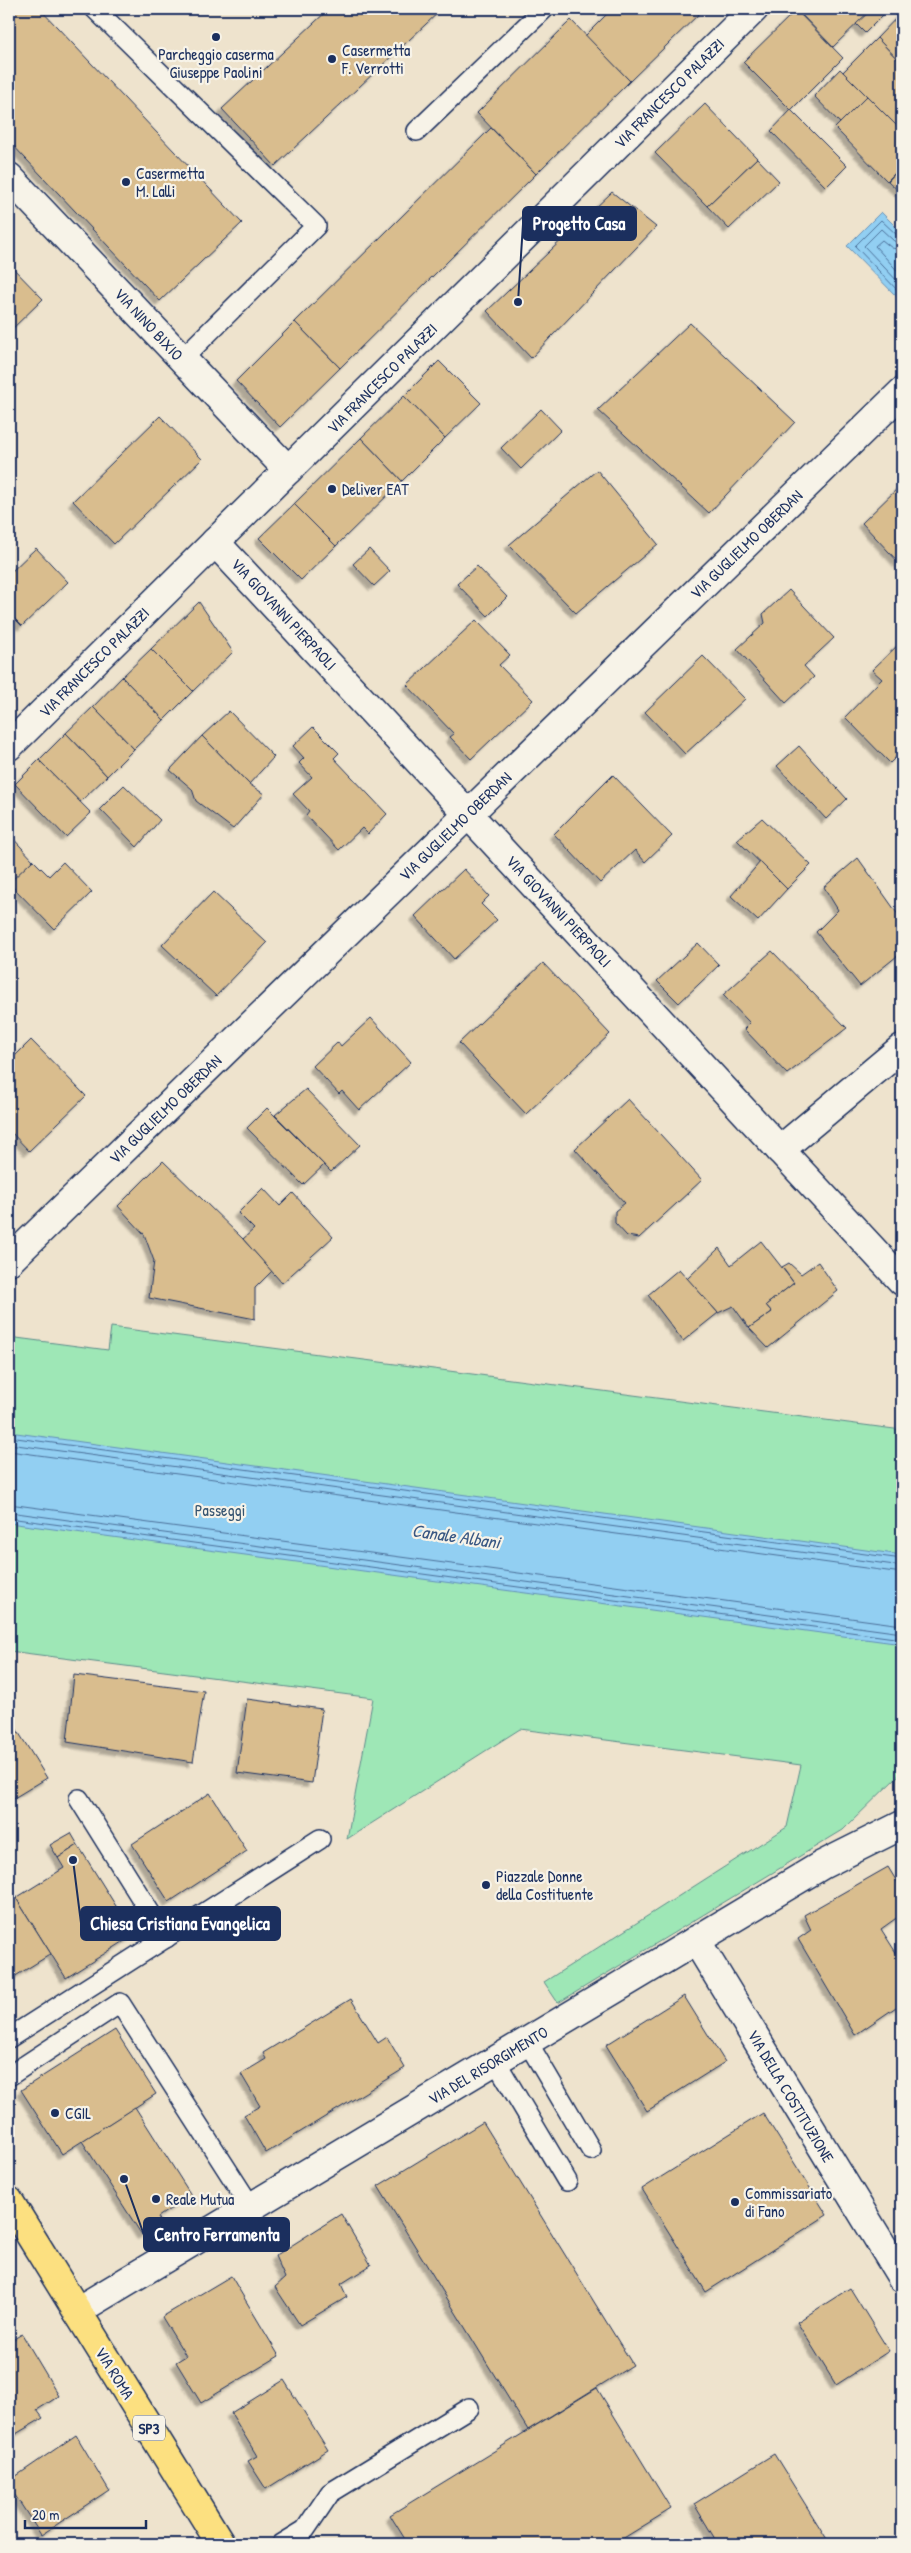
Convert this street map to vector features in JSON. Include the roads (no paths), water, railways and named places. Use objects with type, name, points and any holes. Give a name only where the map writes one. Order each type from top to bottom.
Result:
[{"type":"main road","name":"VIA ROMA","points":[[9,2201],[221,2544]]},
{"type":"street","name":"VIA FRANCESCO PALAZZI","points":[[9,746],[754,9]]},
{"type":"street","name":"VIA NINO BIXIO","points":[[9,177],[288,470]]},
{"type":"street","name":"VIA GUGLIELMO OBERDAN","points":[[9,1262],[902,392]]},
{"type":"street","name":"VIA GIOVANNI PIERPAOLI","points":[[215,542],[902,1281]]},
{"type":"street","points":[[780,1150],[902,1048]]},
{"type":"street","name":"VIA DEL RISORGIMENTO","points":[[77,2312],[822,1865],[902,1825]]},
{"type":"street","name":"VIA DELLA COSTITUZIONE","points":[[696,1940],[902,2278]]},
{"type":"lane","points":[[95,9],[316,226],[182,358]]},
{"type":"lane","points":[[418,131],[544,9]]},
{"type":"lane","points":[[79,1799],[166,1938]]},
{"type":"lane","points":[[9,2038],[320,1839]]},
{"type":"lane","points":[[9,2076],[120,2003],[251,2207]]},
{"type":"lane","points":[[527,2042],[591,2150]]},
{"type":"lane","points":[[495,2060],[567,2180]]},
{"type":"lane","points":[[282,2544],[310,2537],[330,2493],[469,2408]]},
{"type":"water","points":[[881,212],[902,233],[902,302],[847,246]]},
{"type":"water","name":"Canale Albani","points":[[9,1432],[902,1555],[902,1644],[9,1523]]},
{"type":"place","name":"Parcheggio caserma Giuseppe Paolini","points":[[216,37]]},
{"type":"place","name":"Casermetta F. Verrotti","points":[[332,59]]},
{"type":"place","name":"Casermetta M. Lalli","points":[[126,182]]},
{"type":"place","name":"Progetto Casa","points":[[518,302]]},
{"type":"place","name":"Deliver EAT","points":[[332,489]]},
{"type":"place","name":"Chiesa Cristiana Evangelica","points":[[73,1860]]},
{"type":"place","name":"Piazzale Donne della Costituente","points":[[486,1885]]},
{"type":"place","name":"CGIL","points":[[55,2113]]},
{"type":"place","name":"Centro Ferramenta","points":[[124,2179]]},
{"type":"place","name":"Reale Mutua","points":[[156,2199]]},
{"type":"place","name":"Commissariato di Fano","points":[[735,2202]]},
{"type":"park label","name":"Passeggi","points":[[220,1510]]}]
